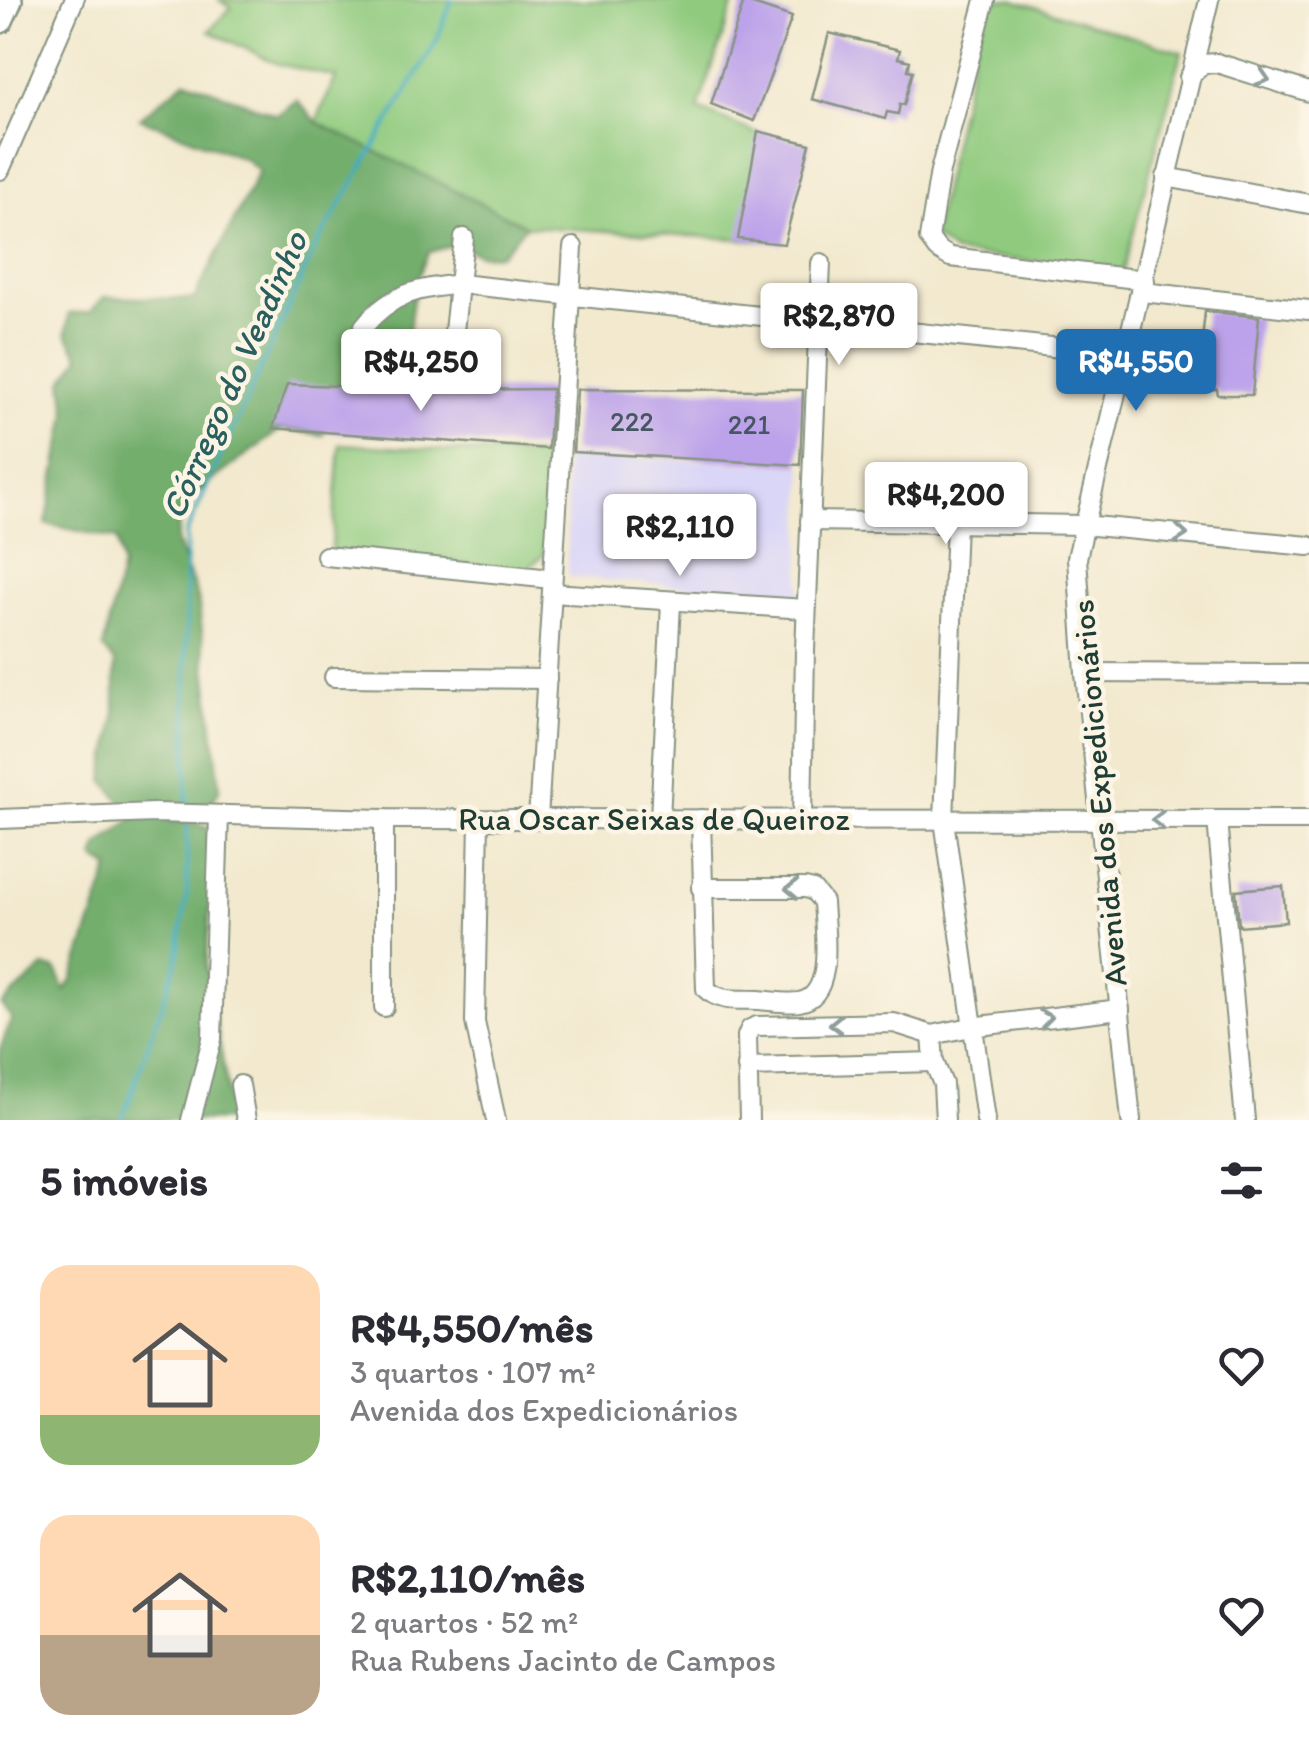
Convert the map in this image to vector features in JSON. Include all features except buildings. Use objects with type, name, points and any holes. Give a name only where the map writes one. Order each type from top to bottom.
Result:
[{"type":"highway","points":[[0,20],[9,0]]},
{"type":"street","points":[[0,170],[74,0]]},
{"type":"street","points":[[985,0],[940,171],[930,238],[937,249],[950,257],[1309,310]]},
{"type":"street","name":"Avenida dos Expedicionários","points":[[1132,1120],[1085,673],[1077,558],[1209,0]]},
{"type":"street","points":[[1201,31],[1204,44],[1217,63]]},
{"type":"street","points":[[1189,78],[1204,64],[1217,63],[1309,92]]},
{"type":"street","points":[[1166,177],[1309,204]]},
{"type":"street","points":[[449,378],[464,238]]},
{"type":"street","points":[[538,819],[574,247]]},
{"type":"street","points":[[802,819],[806,609],[821,263]]},
{"type":"street","points":[[364,326],[392,299],[423,289],[460,284],[1126,355]]},
{"type":"street","points":[[810,521],[1084,525],[1309,546]]},
{"type":"street","points":[[956,523],[944,820],[986,1120]]},
{"type":"street","points":[[326,556],[671,603],[806,609]]},
{"type":"street","points":[[660,819],[671,603]]},
{"type":"street","points":[[1085,673],[1309,674]]},
{"type":"street","points":[[334,678],[547,679]]},
{"type":"street","name":"Rua Oscar Seixas de Queiroz","points":[[0,818],[190,814],[479,819],[1309,820]]},
{"type":"street","points":[[191,1120],[212,1039],[219,815]]},
{"type":"street","points":[[384,818],[384,1007]]},
{"type":"street","points":[[479,819],[475,1022],[496,1120]]},
{"type":"street","points":[[701,819],[702,888],[704,983],[711,994],[717,998],[801,1002],[814,995],[825,968],[823,902],[819,896],[805,888],[702,888]]},
{"type":"street","points":[[1217,820],[1246,1120]]},
{"type":"street","points":[[748,1120],[747,1036],[757,1026],[894,1023],[932,1034],[1120,1009]]},
{"type":"street","points":[[932,1034],[946,1120]]},
{"type":"street","points":[[746,1066],[934,1062]]},
{"type":"street","points":[[240,1085],[246,1120]]},
{"type":"shaded area","points":[[565,455],[803,466],[800,595],[568,577]]},
{"type":"green space","points":[[219,0],[735,0],[698,109],[778,142],[767,241],[526,226],[316,122],[336,77],[278,64],[209,31],[231,8]]},
{"type":"green space","points":[[985,0],[1013,0],[1182,52],[1123,271],[954,253],[932,236]]},
{"type":"green space","points":[[186,80],[277,115],[297,100],[316,122],[526,226],[500,255],[479,254],[455,245],[429,252],[414,296],[407,374],[378,401],[336,411],[323,435],[281,429],[181,504],[177,541],[198,598],[220,788],[212,803],[179,810],[170,821],[197,823],[215,831],[206,966],[233,1120],[0,1120],[0,1049],[12,1018],[1,1005],[44,967],[56,969],[65,990],[72,980],[110,868],[94,858],[98,846],[134,818],[104,780],[115,717],[115,662],[103,648],[122,566],[117,539],[46,524],[67,414],[63,381],[80,357],[66,333],[69,314],[90,312],[104,297],[194,299],[259,171],[245,159],[140,118]]},
{"type":"green space","points":[[340,444],[547,456],[544,555],[527,569],[331,555]]},
{"type":"waterway","name":"Córrego do Veadinho","points":[[187,803],[186,533],[316,246],[436,42],[452,0]]},
{"type":"waterway","name":"Córrego do Veadinho","points":[[122,1120],[177,961],[187,894],[187,825]]}]
